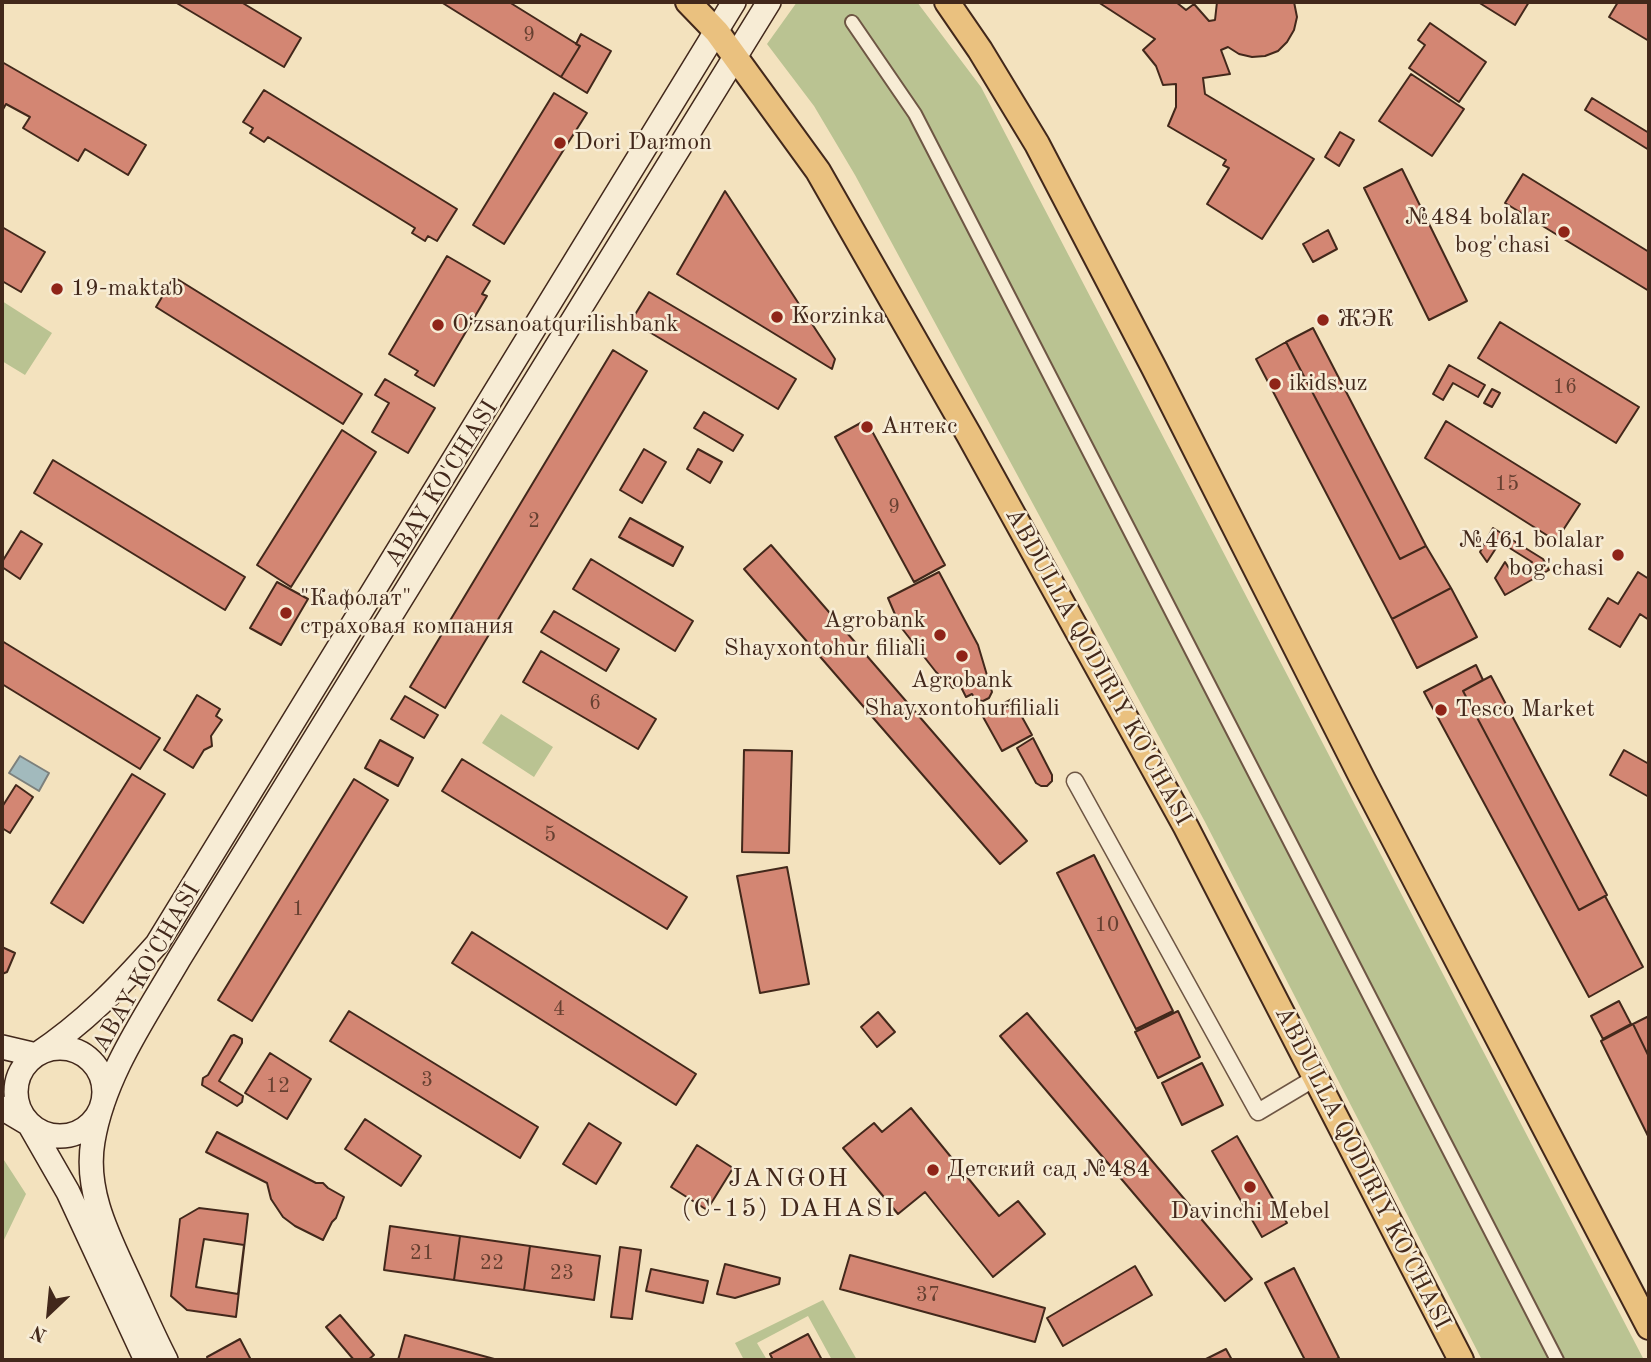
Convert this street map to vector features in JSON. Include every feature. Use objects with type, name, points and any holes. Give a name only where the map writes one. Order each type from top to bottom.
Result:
[{"type":"main road","name":"ABDULLA QODIRIY KO'CHASI","points":[[688,2],[717,32],[818,172],[970,435],[1186,827],[1461,1360]]},
{"type":"main road","name":"ABAY KO'CHASI","points":[[36,1055],[97,1009],[157,944],[734,2]]},
{"type":"main road","name":"ABAY KO'CHASI","points":[[103,1105],[120,1062],[144,1019],[769,2]]},
{"type":"main road","points":[[947,2],[980,50],[1043,156],[1344,743],[1649,1326]]},
{"type":"main road","points":[[311,693],[337,705]]},
{"type":"main road","points":[[2,1048],[36,1055]]},
{"type":"main road","points":[[146,1360],[68,1192],[29,1124],[20,1114],[15,1088],[19,1075],[26,1063],[50,1049],[65,1048],[80,1053],[93,1062],[101,1075],[105,1090],[93,1142],[92,1166],[98,1207],[166,1360]]},
{"type":"main road","points":[[2,1108],[41,1133],[56,1137],[71,1136],[85,1129],[96,1119],[103,1105]]},
{"type":"street","points":[[852,22],[915,114],[1557,1360]]},
{"type":"street","points":[[1075,781],[1258,1112],[1315,1078]]},
{"type":"green space","points":[[797,2],[917,2],[981,87],[1644,1360],[1482,1360],[1204,820],[855,175],[814,106],[767,44]]},
{"type":"green space","points":[[2,301],[52,333],[25,375],[2,361]]},
{"type":"green space","points":[[501,714],[553,747],[534,777],[482,743]]},
{"type":"green space","points":[[2,1157],[26,1194],[2,1244]]},
{"type":"green space","points":[[823,1300],[857,1360],[832,1360],[808,1316],[757,1343],[767,1360],[744,1360],[735,1343]]},
{"type":"water","points":[[20,756],[49,773],[39,791],[9,773]]},
{"type":"building","points":[[175,2],[241,2],[301,38],[284,67]]},
{"type":"building","points":[[441,2],[509,2],[580,46],[561,77]]},
{"type":"building","points":[[1098,2],[1176,2],[1186,10],[1194,4],[1209,21],[1215,20],[1217,2],[1294,2],[1297,17],[1294,30],[1278,51],[1252,57],[1239,54],[1228,47],[1221,50],[1230,74],[1203,78],[1205,94],[1314,159],[1262,239],[1207,204],[1229,168],[1223,165],[1226,160],[1168,126],[1176,107],[1176,84],[1163,85],[1156,66],[1143,50],[1155,39]]},
{"type":"building","points":[[1478,2],[1529,2],[1515,25]]},
{"type":"building","points":[[1618,2],[1649,2],[1649,41],[1609,17]]},
{"type":"building","points":[[1430,23],[1486,62],[1459,102],[1409,68],[1425,45],[1418,40]]},
{"type":"building","points":[[581,34],[611,51],[587,93],[561,77],[580,46],[576,44]]},
{"type":"building","points":[[2,62],[146,145],[128,175],[85,149],[78,161],[23,128],[30,117],[6,104],[2,111]]},
{"type":"building","points":[[1411,74],[1464,109],[1432,156],[1379,121]]},
{"type":"building","points":[[264,90],[457,209],[437,241],[428,236],[425,241],[412,233],[415,228],[268,137],[264,142],[250,133],[253,128],[243,122]]},
{"type":"building","points":[[554,93],[587,113],[504,244],[473,225]]},
{"type":"building","points":[[1592,98],[1649,133],[1649,150],[1585,110]]},
{"type":"building","points":[[1340,132],[1354,140],[1339,166],[1325,157]]},
{"type":"building","points":[[1402,169],[1467,301],[1429,320],[1364,188]]},
{"type":"building","points":[[1523,174],[1649,252],[1649,291],[1505,203]]},
{"type":"building","name":"Korzinka","points":[[725,191],[835,359],[832,369],[677,274]]},
{"type":"building","points":[[2,227],[45,252],[21,292],[2,281]]},
{"type":"building","points":[[1328,230],[1337,249],[1313,262],[1303,244]]},
{"type":"building","name":"Oʻzsanoatqurilishbank","points":[[447,256],[490,281],[482,294],[487,296],[434,386],[415,375],[418,371],[389,354]]},
{"type":"building","points":[[174,277],[362,394],[343,424],[156,307]]},
{"type":"building","points":[[649,292],[796,379],[778,409],[631,321]]},
{"type":"building","points":[[1500,322],[1639,407],[1616,443],[1478,358]]},
{"type":"building","points":[[1313,328],[1426,546],[1400,559],[1286,342]]},
{"type":"building","points":[[1286,342],[1400,559],[1426,546],[1451,588],[1392,619],[1256,359]]},
{"type":"building","points":[[613,350],[647,371],[445,708],[410,687]]},
{"type":"building","points":[[1449,365],[1485,385],[1478,397],[1453,383],[1443,400],[1433,394]]},
{"type":"building","points":[[385,379],[435,408],[408,453],[372,432],[389,403],[375,395]]},
{"type":"building","points":[[1492,389],[1500,393],[1492,407],[1484,403]]},
{"type":"building","points":[[704,412],[743,435],[733,451],[694,428]]},
{"type":"building","points":[[866,420],[945,565],[914,582],[835,437]]},
{"type":"building","points":[[1446,421],[1580,504],[1556,541],[1425,458]]},
{"type":"building","points":[[342,430],[376,452],[291,587],[257,565]]},
{"type":"building","points":[[644,449],[666,462],[642,503],[620,490]]},
{"type":"building","points":[[698,449],[722,462],[710,483],[687,469]]},
{"type":"building","points":[[53,460],[245,577],[225,610],[34,493]]},
{"type":"building","points":[[630,518],[683,547],[673,566],[619,537]]},
{"type":"building","points":[[1493,528],[1543,559],[1549,570],[1505,595],[1495,578],[1505,562],[1512,573],[1532,562],[1500,542],[1487,562],[1480,552]]},
{"type":"building","points":[[21,531],[42,544],[20,579],[2,567],[2,562]]},
{"type":"building","points":[[771,545],[1027,841],[1000,864],[744,569]]},
{"type":"building","points":[[591,559],[693,621],[675,651],[573,589]]},
{"type":"building","name":"Agrobank Shayxontohur filiali","points":[[939,572],[978,645],[992,692],[989,698],[983,701],[976,700],[972,694],[966,697],[960,685],[953,688],[936,672],[900,626],[888,598]]},
{"type":"building","points":[[1638,572],[1649,579],[1649,620],[1640,614],[1620,647],[1589,629],[1608,598],[1618,604]]},
{"type":"building","points":[[277,582],[308,599],[281,645],[250,628]]},
{"type":"building","points":[[1451,588],[1477,637],[1417,668],[1392,619]]},
{"type":"building","points":[[554,611],[619,649],[606,671],[541,632]]},
{"type":"building","points":[[2,641],[160,738],[140,769],[2,684]]},
{"type":"building","points":[[541,651],[656,719],[638,749],[523,682]]},
{"type":"building","points":[[1476,665],[1483,680],[1463,691],[1579,910],[1605,896],[1643,967],[1589,997],[1424,692]]},
{"type":"building","points":[[1491,676],[1607,895],[1579,910],[1463,691]]},
{"type":"building","points":[[197,695],[220,709],[216,716],[222,720],[211,736],[212,746],[204,750],[193,768],[164,750]]},
{"type":"building","points":[[405,696],[438,715],[424,738],[391,719]]},
{"type":"building","points":[[1012,699],[1032,735],[1002,751],[982,715]]},
{"type":"building","points":[[1033,738],[1052,775],[1052,781],[1047,786],[1036,783],[1017,748]]},
{"type":"building","points":[[380,740],[413,758],[398,786],[365,768]]},
{"type":"building","points":[[744,750],[792,751],[789,853],[742,852]]},
{"type":"building","points":[[1624,750],[1649,764],[1649,797],[1610,775]]},
{"type":"building","points":[[462,759],[687,897],[667,929],[442,791]]},
{"type":"building","points":[[132,774],[165,794],[83,923],[51,903]]},
{"type":"building","points":[[354,779],[388,800],[252,1021],[218,1000]]},
{"type":"building","points":[[16,785],[33,797],[10,833],[2,828],[2,807]]},
{"type":"building","points":[[1094,855],[1173,1011],[1136,1029],[1057,873]]},
{"type":"building","points":[[787,867],[809,984],[760,993],[737,876]]},
{"type":"building","points":[[472,932],[696,1074],[676,1105],[452,963]]},
{"type":"building","points":[[2,947],[15,953],[7,972],[2,974]]},
{"type":"building","points":[[1619,1001],[1631,1024],[1603,1039],[1591,1016]]},
{"type":"building","points":[[349,1011],[538,1127],[520,1158],[330,1041]]},
{"type":"building","points":[[1178,1011],[1200,1057],[1158,1078],[1135,1032]]},
{"type":"building","points":[[878,1012],[895,1032],[877,1047],[861,1027]]},
{"type":"building","points":[[1027,1013],[1252,1279],[1225,1301],[1000,1036]]},
{"type":"building","points":[[1649,1016],[1649,1057],[1633,1024]]},
{"type":"building","points":[[1633,1024],[1649,1057],[1649,1138],[1601,1041]]},
{"type":"building","points":[[234,1035],[242,1039],[242,1043],[219,1081],[243,1096],[242,1102],[237,1106],[202,1085],[203,1078],[208,1075]]},
{"type":"building","points":[[270,1053],[311,1079],[287,1119],[245,1093]]},
{"type":"building","points":[[1202,1063],[1223,1105],[1182,1125],[1162,1083]]},
{"type":"building","points":[[911,1108],[999,1216],[1018,1201],[1045,1234],[993,1277],[925,1192],[898,1214],[843,1148],[874,1123],[882,1132]]},
{"type":"building","points":[[365,1119],[421,1156],[401,1186],[345,1149]]},
{"type":"building","points":[[589,1123],[621,1143],[596,1184],[563,1164]]},
{"type":"building","points":[[217,1132],[316,1183],[323,1183],[344,1197],[323,1240],[283,1217],[271,1199],[267,1183],[206,1152]]},
{"type":"building","name":"Davinchi Mebel","points":[[1237,1136],[1287,1223],[1262,1237],[1212,1151]]},
{"type":"building","points":[[697,1145],[733,1168],[707,1210],[671,1187]]},
{"type":"building","points":[[199,1208],[248,1214],[236,1317],[187,1310],[171,1296],[180,1219]]},
{"type":"building","points":[[390,1226],[460,1236],[454,1280],[384,1270]]},
{"type":"building","points":[[460,1236],[530,1246],[524,1290],[454,1280]]},
{"type":"building","points":[[204,1239],[244,1245],[238,1294],[196,1287]]},
{"type":"building","points":[[530,1246],[600,1256],[594,1300],[524,1290]]},
{"type":"building","points":[[620,1247],[641,1250],[632,1319],[611,1317]]},
{"type":"building","points":[[850,1255],[1045,1308],[1035,1342],[840,1289]]},
{"type":"building","points":[[725,1264],[780,1278],[779,1284],[735,1298],[717,1294]]},
{"type":"building","points":[[1135,1266],[1152,1295],[1063,1346],[1047,1318]]},
{"type":"building","points":[[1294,1268],[1339,1358],[1305,1360],[1265,1283]]},
{"type":"building","points":[[651,1269],[708,1281],[703,1303],[646,1291]]},
{"type":"building","points":[[340,1315],[374,1355],[368,1360],[354,1360],[326,1327]]},
{"type":"building","points":[[808,1334],[822,1360],[773,1360],[770,1354]]},
{"type":"building","points":[[405,1335],[454,1348],[498,1360],[398,1360]]},
{"type":"building","points":[[240,1339],[251,1360],[208,1360],[207,1357]]},
{"type":"building","points":[[1226,1349],[1232,1360],[1204,1360]]},
{"type":"place","name":"Dori Darmon","points":[[560,143]]},
{"type":"place","name":"№484 bolalar bog'chasi","points":[[1564,232]]},
{"type":"place","name":"19-maktab","points":[[57,289]]},
{"type":"place","name":"Korzinka","points":[[777,317]]},
{"type":"place","name":"ЖЭК","points":[[1323,320]]},
{"type":"place","name":"Oʻzsanoatqurilishbank","points":[[438,325]]},
{"type":"place","name":"ikids.uz","points":[[1275,384]]},
{"type":"place","name":"Антекс","points":[[867,427]]},
{"type":"place","name":"№461 bolalar bog'chasi","points":[[1618,555]]},
{"type":"place","name":"\"Кафолат\" страховая компания","points":[[286,613]]},
{"type":"place","name":"Agrobank Shayxontohur filiali","points":[[940,635]]},
{"type":"place","name":"Agrobank Shayxontohurfiliali","points":[[962,656]]},
{"type":"place","name":"Tesco Market","points":[[1441,710]]},
{"type":"place","name":"Детский сад №484","points":[[933,1170]]},
{"type":"place","name":"Davinchi Mebel","points":[[1250,1187]]},
{"type":"district","name":"JANGOH (C-15) DAHASI","points":[[789,1194]]}]
